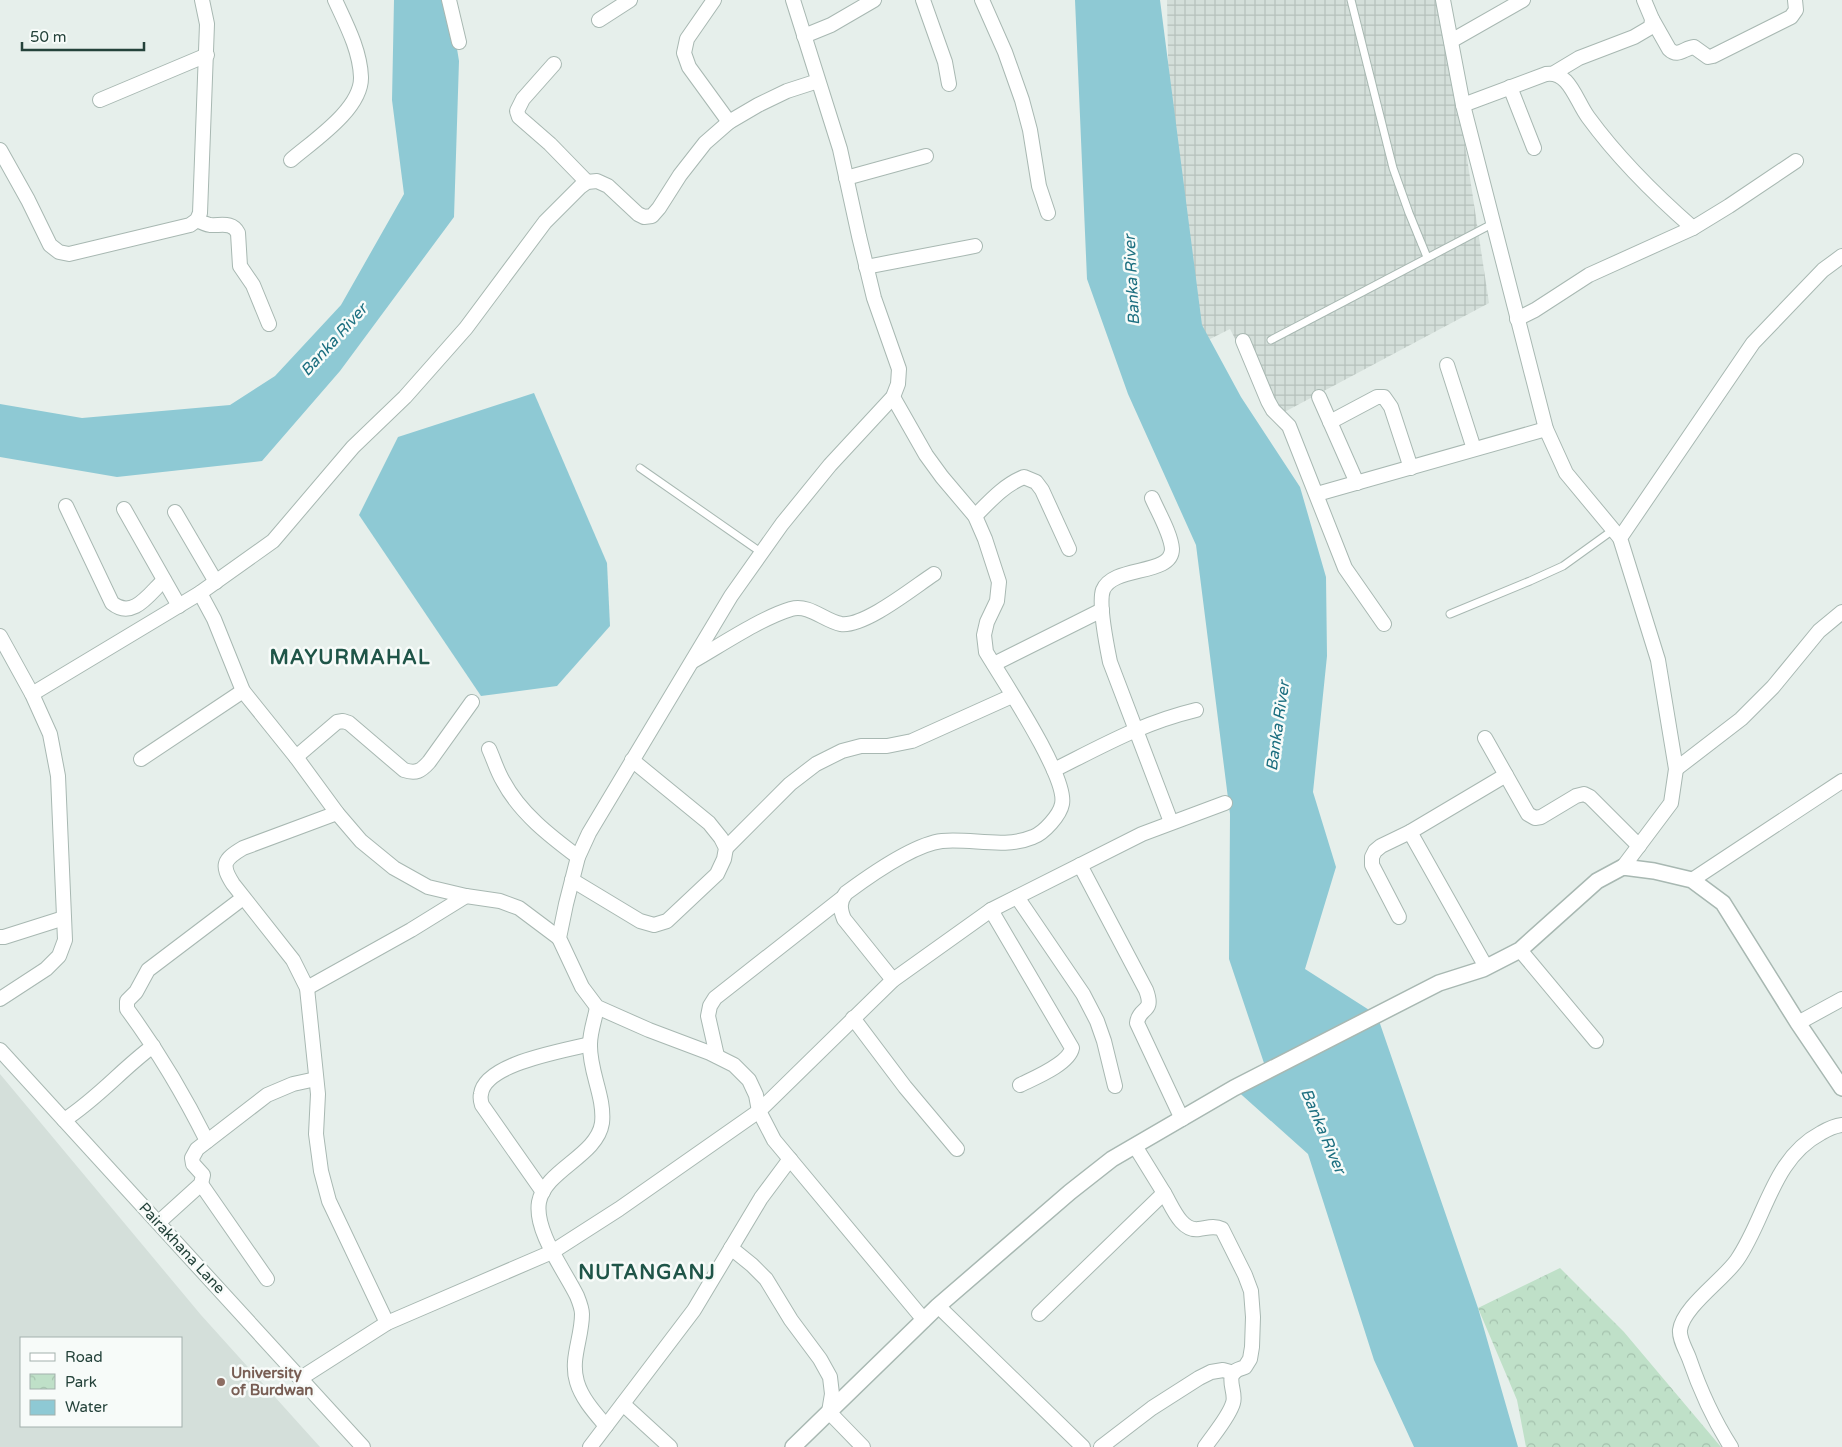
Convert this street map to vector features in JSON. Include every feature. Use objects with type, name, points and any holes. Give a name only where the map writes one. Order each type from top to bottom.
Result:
[{"type":"street","points":[[0,150],[50,245],[59,252],[69,254],[190,225],[197,220],[200,213],[207,55],[207,24],[202,0]]},
{"type":"street","points":[[291,160],[336,122],[358,94],[361,78],[358,60],[350,33],[335,0]]},
{"type":"street","points":[[449,0],[459,42]]},
{"type":"street","points":[[600,20],[630,0]]},
{"type":"street","points":[[714,0],[687,39],[684,52],[689,67],[729,122]]},
{"type":"street","points":[[559,938],[578,856],[589,833],[731,596],[782,524],[830,465],[893,397],[898,384],[899,369],[874,298],[840,149],[793,0]]},
{"type":"street","points":[[804,36],[831,25],[874,0]]},
{"type":"street","points":[[923,0],[942,54],[949,84]]},
{"type":"street","points":[[982,0],[1005,52],[1022,100],[1030,130],[1039,186],[1048,213]]},
{"type":"street","points":[[793,1447],[938,1306],[1070,1192],[1112,1159],[1234,1088],[1438,984],[1486,967],[1520,950],[1597,881],[1623,867],[1671,803],[1676,769],[1658,660],[1616,534],[1566,473],[1546,429],[1463,105],[1443,0]]},
{"type":"street","points":[[1451,41],[1523,0]]},
{"type":"street","points":[[1644,0],[1652,20],[1672,53],[1678,54],[1694,47],[1708,57],[1791,17],[1796,10],[1795,0]]},
{"type":"street","points":[[1463,105],[1554,73],[1579,58],[1643,33],[1650,27],[1652,20]]},
{"type":"street","points":[[100,100],[207,55]]},
{"type":"street","points":[[554,64],[523,99],[517,111],[519,117],[550,144],[587,182]]},
{"type":"street","points":[[1554,73],[1562,76],[1587,116],[1625,163],[1654,194],[1692,228]]},
{"type":"street","points":[[32,694],[200,594],[273,541],[353,447],[405,397],[466,328],[545,222],[572,193],[587,182],[597,181],[608,186],[638,214],[644,217],[652,216],[705,143],[729,122],[787,91],[818,81]]},
{"type":"street","points":[[1510,87],[1534,148]]},
{"type":"street","points":[[846,178],[926,156]]},
{"type":"street","points":[[1517,319],[1535,310],[1589,275],[1692,228],[1729,206],[1796,161]]},
{"type":"street","points":[[197,220],[212,225],[229,225],[235,228],[238,233],[240,266],[253,285],[269,324]]},
{"type":"street","points":[[866,267],[974,246]]},
{"type":"street","points":[[1616,534],[1753,343],[1823,270],[1842,256]]},
{"type":"street","points":[[1243,341],[1273,410],[1289,426],[1345,568],[1384,624]]},
{"type":"street","points":[[1447,365],[1474,449]]},
{"type":"street","points":[[717,1056],[708,1016],[710,1006],[715,998],[855,886],[912,851],[942,841],[1014,842],[1034,837],[1052,823],[1062,803],[1060,784],[1048,756],[986,652],[984,635],[987,622],[997,601],[999,582],[975,516],[936,470],[893,397]]},
{"type":"street","points":[[1319,397],[1358,483]]},
{"type":"street","points":[[1330,422],[1377,397],[1384,397],[1391,407],[1411,468]]},
{"type":"street","points":[[1317,494],[1546,429]]},
{"type":"street","points":[[975,516],[996,494],[1014,481],[1024,477],[1036,482],[1042,490],[1070,549]]},
{"type":"street","points":[[1152,498],[1170,540],[1172,550],[1169,558],[1161,564],[1119,576],[1109,581],[1103,590],[1102,610],[1104,636],[1110,662],[1171,822]]},
{"type":"street","points":[[66,506],[112,603],[119,608],[128,610],[135,607],[164,580]]},
{"type":"street","points":[[124,509],[179,606]]},
{"type":"street","points":[[176,512],[216,582]]},
{"type":"street","points":[[692,661],[768,618],[792,608],[808,609],[841,624],[857,622],[870,616],[934,574]]},
{"type":"street","points":[[200,594],[214,619],[244,691],[296,757],[336,813],[361,841],[394,868],[428,887],[466,896],[500,901],[519,908],[559,938],[582,987],[597,1007],[649,1030],[717,1056],[734,1065],[749,1080],[756,1095],[759,1111],[774,1140],[924,1320]]},
{"type":"street","points":[[994,664],[1102,610]]},
{"type":"street","points":[[1676,769],[1747,712],[1773,688],[1819,631],[1842,612]]},
{"type":"street","points":[[0,636],[32,694],[50,734],[58,776],[65,940],[59,956],[46,969],[0,999]]},
{"type":"street","points":[[141,759],[244,691]]},
{"type":"street","points":[[572,880],[640,921],[654,926],[667,921],[717,874],[724,859],[726,848],[790,784],[816,764],[842,751],[861,746],[887,746],[912,741],[1012,696]]},
{"type":"street","points":[[296,757],[337,722],[343,721],[355,727],[404,770],[414,773],[422,770],[429,762],[472,702]]},
{"type":"street","points":[[1054,770],[1136,729],[1168,717],[1196,710]]},
{"type":"street","points":[[1485,738],[1528,814],[1535,818],[1541,817],[1576,796],[1584,794],[1639,846]]},
{"type":"street","points":[[489,749],[502,780],[511,795],[535,822],[555,840],[578,856]]},
{"type":"street","points":[[632,760],[709,823],[726,848]]},
{"type":"street","points":[[1399,917],[1372,865],[1372,857],[1375,851],[1506,775]]},
{"type":"street","points":[[1692,880],[1842,781]]},
{"type":"street","points":[[301,1378],[387,1323],[552,1252],[618,1209],[759,1111],[893,980],[991,910],[1142,834],[1225,803]]},
{"type":"street","points":[[336,813],[243,848],[230,856],[225,862],[225,872],[243,898],[293,960],[307,988],[318,1094],[316,1134],[321,1172],[329,1201],[387,1323]]},
{"type":"street","points":[[1410,832],[1486,967]]},
{"type":"street","points":[[1080,864],[1146,990],[1150,1000],[1149,1005],[1140,1014],[1137,1023],[1182,1119]]},
{"type":"street","points":[[1623,867],[1654,871],[1692,880],[1723,903],[1798,1023],[1837,1072],[1842,1088]]},
{"type":"street","points":[[307,988],[411,930],[466,896]]},
{"type":"street","points":[[1017,897],[1083,994],[1097,1021],[1104,1041],[1115,1086]]},
{"type":"street","points":[[207,1142],[189,1104],[153,1046],[127,1009],[127,1001],[136,992],[148,970],[243,898]]},
{"type":"street","points":[[841,899],[840,909],[844,919],[893,980]]},
{"type":"street","points":[[991,910],[1072,1048],[1071,1054],[1063,1062],[1020,1085]]},
{"type":"street","points":[[0,937],[4,938],[64,918]]},
{"type":"street","points":[[1520,950],[1596,1041]]},
{"type":"street","points":[[1798,1023],[1842,999]]},
{"type":"street","points":[[597,1007],[590,1044],[601,1110],[602,1122],[599,1134],[543,1192],[539,1202],[539,1217],[552,1252],[577,1296],[582,1313],[574,1367],[577,1382],[586,1402],[606,1426]]},
{"type":"street","points":[[853,1018],[905,1087],[957,1150]]},
{"type":"street","points":[[543,1192],[482,1105],[480,1096],[482,1088],[503,1069],[590,1044]]},
{"type":"street","points":[[64,1120],[84,1107],[133,1060],[153,1046]]},
{"type":"street","name":"Pairakhana Lane","points":[[0,1050],[363,1447]]},
{"type":"street","points":[[159,1222],[201,1184],[203,1175],[193,1164],[193,1154],[268,1095],[293,1084],[316,1079]]},
{"type":"street","points":[[1731,1447],[1719,1428],[1701,1391],[1683,1344],[1680,1331],[1683,1321],[1689,1310],[1736,1261],[1752,1234],[1768,1195],[1785,1166],[1810,1139],[1835,1126],[1842,1125]]},
{"type":"street","points":[[1135,1146],[1186,1227],[1194,1230],[1216,1226],[1222,1229],[1251,1291],[1253,1317],[1250,1359],[1245,1367],[1237,1370],[1231,1377],[1234,1396],[1233,1403],[1205,1447]]},
{"type":"street","points":[[590,1447],[694,1310],[761,1198],[790,1159]]},
{"type":"street","points":[[201,1184],[267,1279]]},
{"type":"street","points":[[1039,1314],[1164,1193]]},
{"type":"street","points":[[731,1248],[766,1279],[791,1320],[820,1359],[830,1377],[832,1394],[829,1412]]},
{"type":"street","points":[[938,1306],[1083,1447]]},
{"type":"street","points":[[1101,1447],[1152,1408],[1199,1378],[1210,1372],[1223,1370],[1234,1373]]},
{"type":"street","points":[[623,1404],[670,1447]]},
{"type":"street","points":[[829,1412],[863,1447]]},
{"type":"lane","points":[[1351,0],[1393,168],[1408,213],[1427,257]]},
{"type":"lane","points":[[1271,340],[1492,224]]},
{"type":"lane","points":[[640,468],[762,553]]},
{"type":"lane","points":[[1450,614],[1563,566],[1616,534]]},
{"type":"shaded area","points":[[1167,0],[1443,0],[1489,303],[1275,417],[1230,329],[1208,340],[1172,269]]},
{"type":"shaded area","points":[[0,1074],[201,1315],[320,1447],[0,1447]]},
{"type":"green space","points":[[1560,1268],[1624,1332],[1721,1447],[1526,1447],[1517,1400],[1478,1308]]},
{"type":"water","name":"Banka River","points":[[394,0],[449,0],[459,61],[454,217],[340,371],[262,461],[117,477],[0,457],[0,404],[82,418],[230,405],[275,376],[341,305],[404,194],[392,100]]},
{"type":"water","name":"Banka River","points":[[1075,0],[1160,0],[1202,325],[1241,397],[1300,487],[1326,577],[1327,656],[1313,792],[1336,867],[1305,969],[1377,1015],[1478,1308],[1518,1447],[1414,1447],[1374,1360],[1308,1154],[1234,1088],[1267,1072],[1229,959],[1230,814],[1196,545],[1128,394],[1087,279]]},
{"type":"water","points":[[534,393],[607,563],[610,626],[557,686],[481,696],[359,515],[398,437]]},
{"type":"place","name":"University of Burdwan","points":[[221,1382]]},
{"type":"district","name":"MAYURMAHAL","points":[[350,658]]},
{"type":"district","name":"NUTANGANJ","points":[[647,1273]]}]
